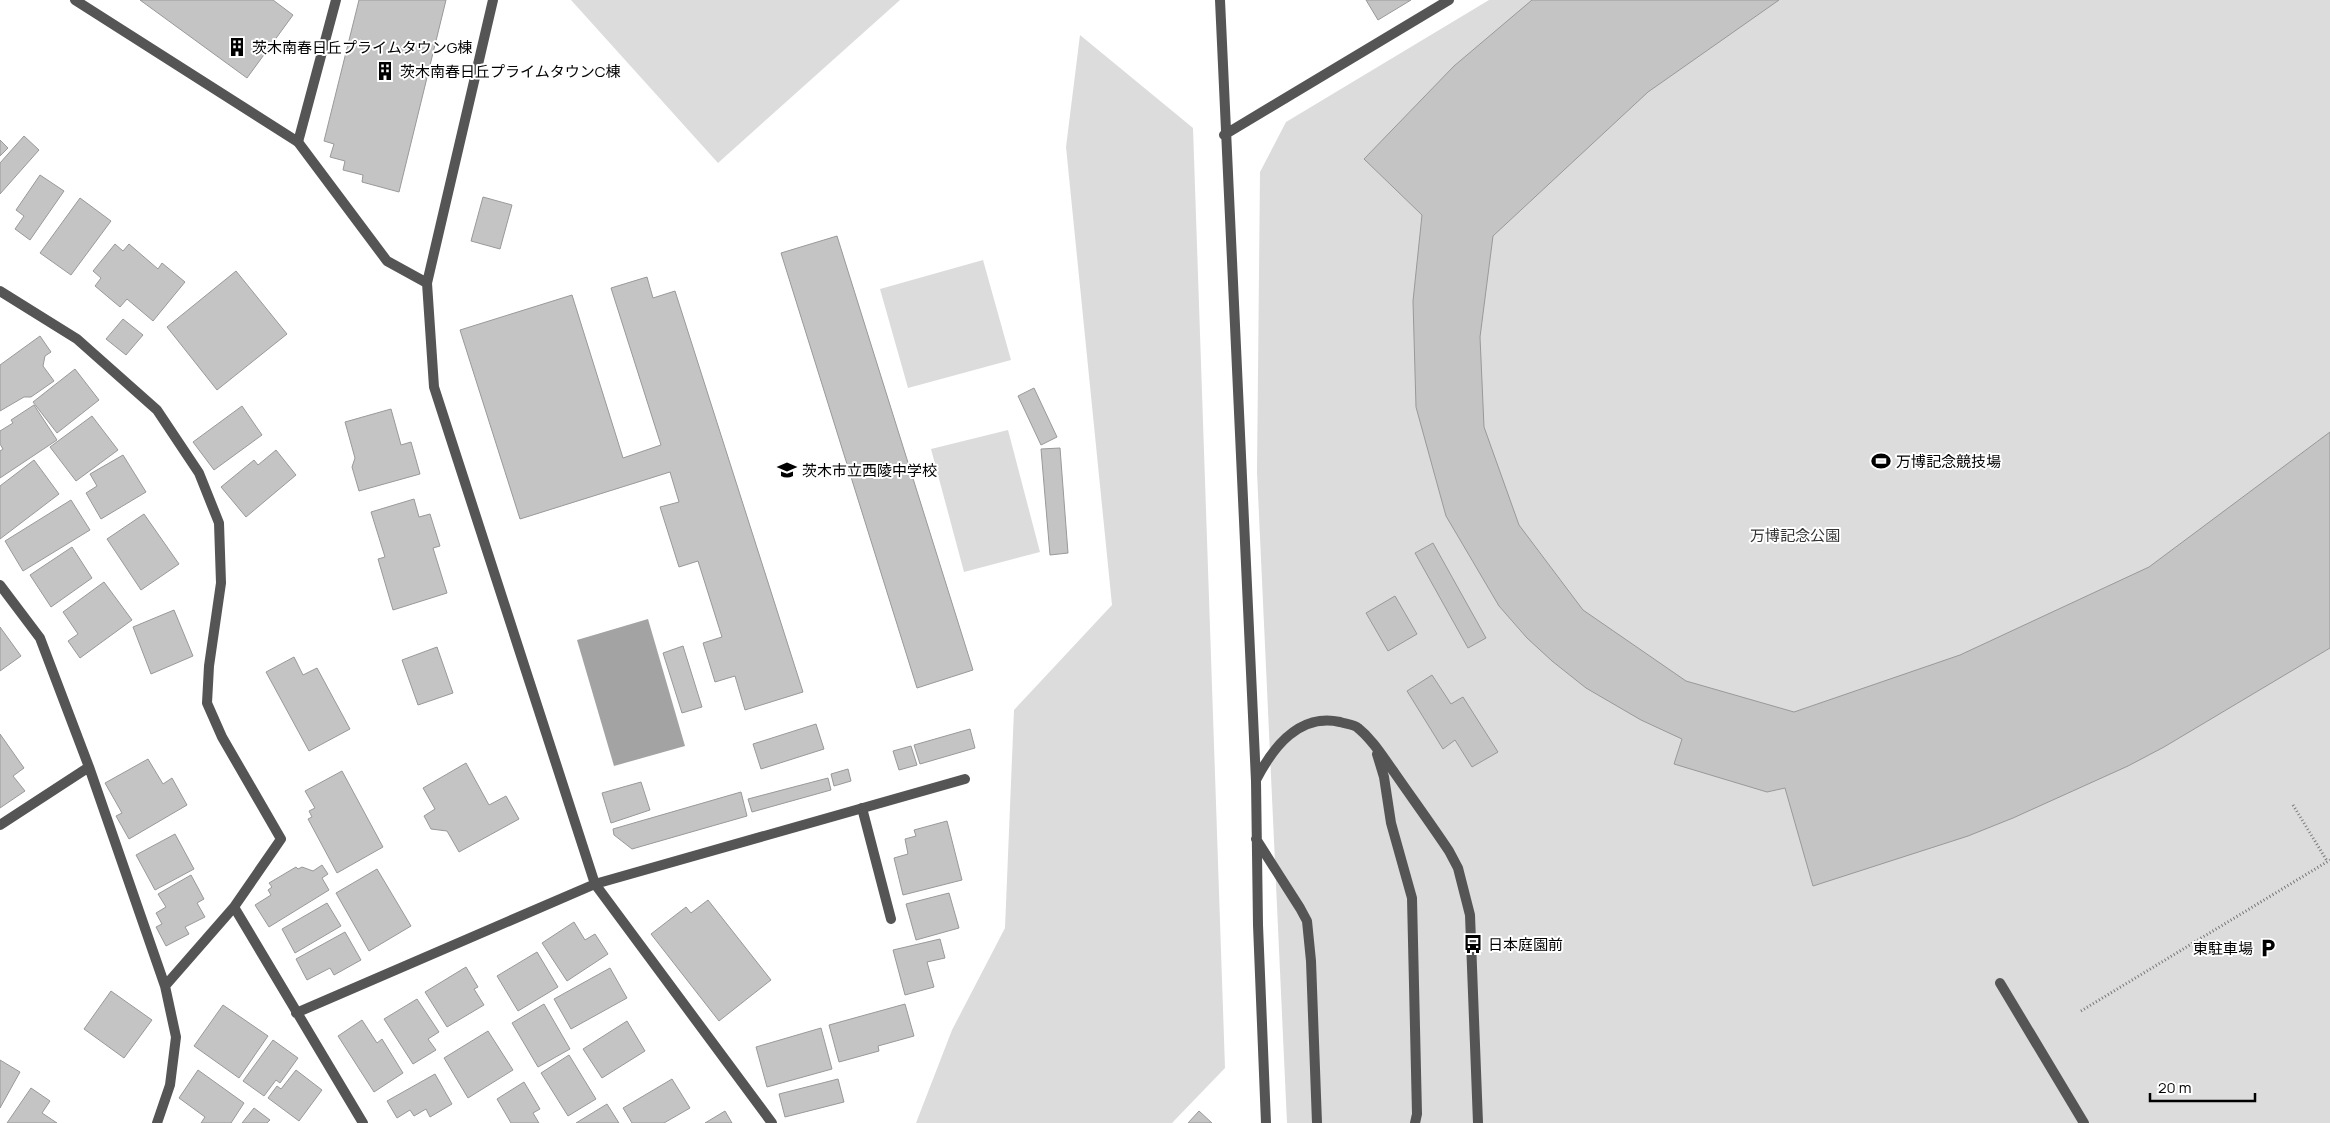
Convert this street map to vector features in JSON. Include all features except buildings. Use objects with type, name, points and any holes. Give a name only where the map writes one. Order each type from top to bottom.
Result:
[{"type":"street","points":[[75,0],[298,142],[387,261],[427,283]]},
{"type":"street","points":[[298,142],[336,0]]},
{"type":"street","points":[[493,0],[427,283],[434,387],[595,884],[772,1123]]},
{"type":"street","points":[[1220,0],[1224,135],[1256,781],[1256,838],[1266,1123]]},
{"type":"street","points":[[1224,135],[1449,0]]},
{"type":"street","points":[[0,292],[77,339],[158,410],[199,473],[219,523],[221,583],[209,666],[207,703],[222,737],[282,839],[234,907],[165,986]]},
{"type":"street","points":[[0,585],[40,638],[89,767],[165,986],[176,1037],[170,1085],[157,1123]]},
{"type":"street","points":[[1256,781],[1265,763],[1283,738],[1294,729],[1333,721],[1356,726],[1373,744],[1449,850],[1458,868],[1470,915],[1473,944],[1478,1123]]},
{"type":"street","points":[[1373,744],[1384,778],[1391,823],[1412,898],[1417,1114],[1415,1123]]},
{"type":"street","points":[[0,825],[89,767]]},
{"type":"street","points":[[296,1013],[595,884],[965,779]]},
{"type":"street","points":[[862,808],[891,919]]},
{"type":"street","points":[[1256,838],[1307,922],[1311,961],[1318,1123]]},
{"type":"street","points":[[234,907],[363,1123]]},
{"type":"street","points":[[2000,983],[2084,1123]]},
{"type":"path","points":[[2081,1011],[2329,861],[2293,805]]},
{"type":"green space","points":[[571,0],[900,0],[718,163]]},
{"type":"green space","name":"万博記念公園","points":[[1489,0],[2330,0],[2330,1123],[1287,1123],[1257,472],[1260,172],[1286,122]]},
{"type":"green space","points":[[1080,35],[1193,128],[1225,1068],[1172,1123],[916,1123],[952,1030],[1005,928],[1014,710],[1112,605],[1066,147]]},
{"type":"green space","points":[[983,260],[1011,360],[908,388],[880,289]]},
{"type":"green space","points":[[1008,430],[1040,552],[964,572],[931,449]]},
{"type":"shaded area","points":[[648,619],[685,746],[614,766],[577,640]]},
{"type":"place","name":"茨木南春日丘プライムタウンG棟","points":[[237,47]]},
{"type":"place","name":"茨木南春日丘プライムタウンC棟","points":[[385,71]]},
{"type":"place","name":"万博記念競技場","points":[[1881,461]]},
{"type":"place","name":"茨木市立西陵中学校","points":[[787,470]]},
{"type":"place","name":"日本庭園前","points":[[1473,944]]},
{"type":"place","name":"東駐車場","points":[[2268,948]]}]
